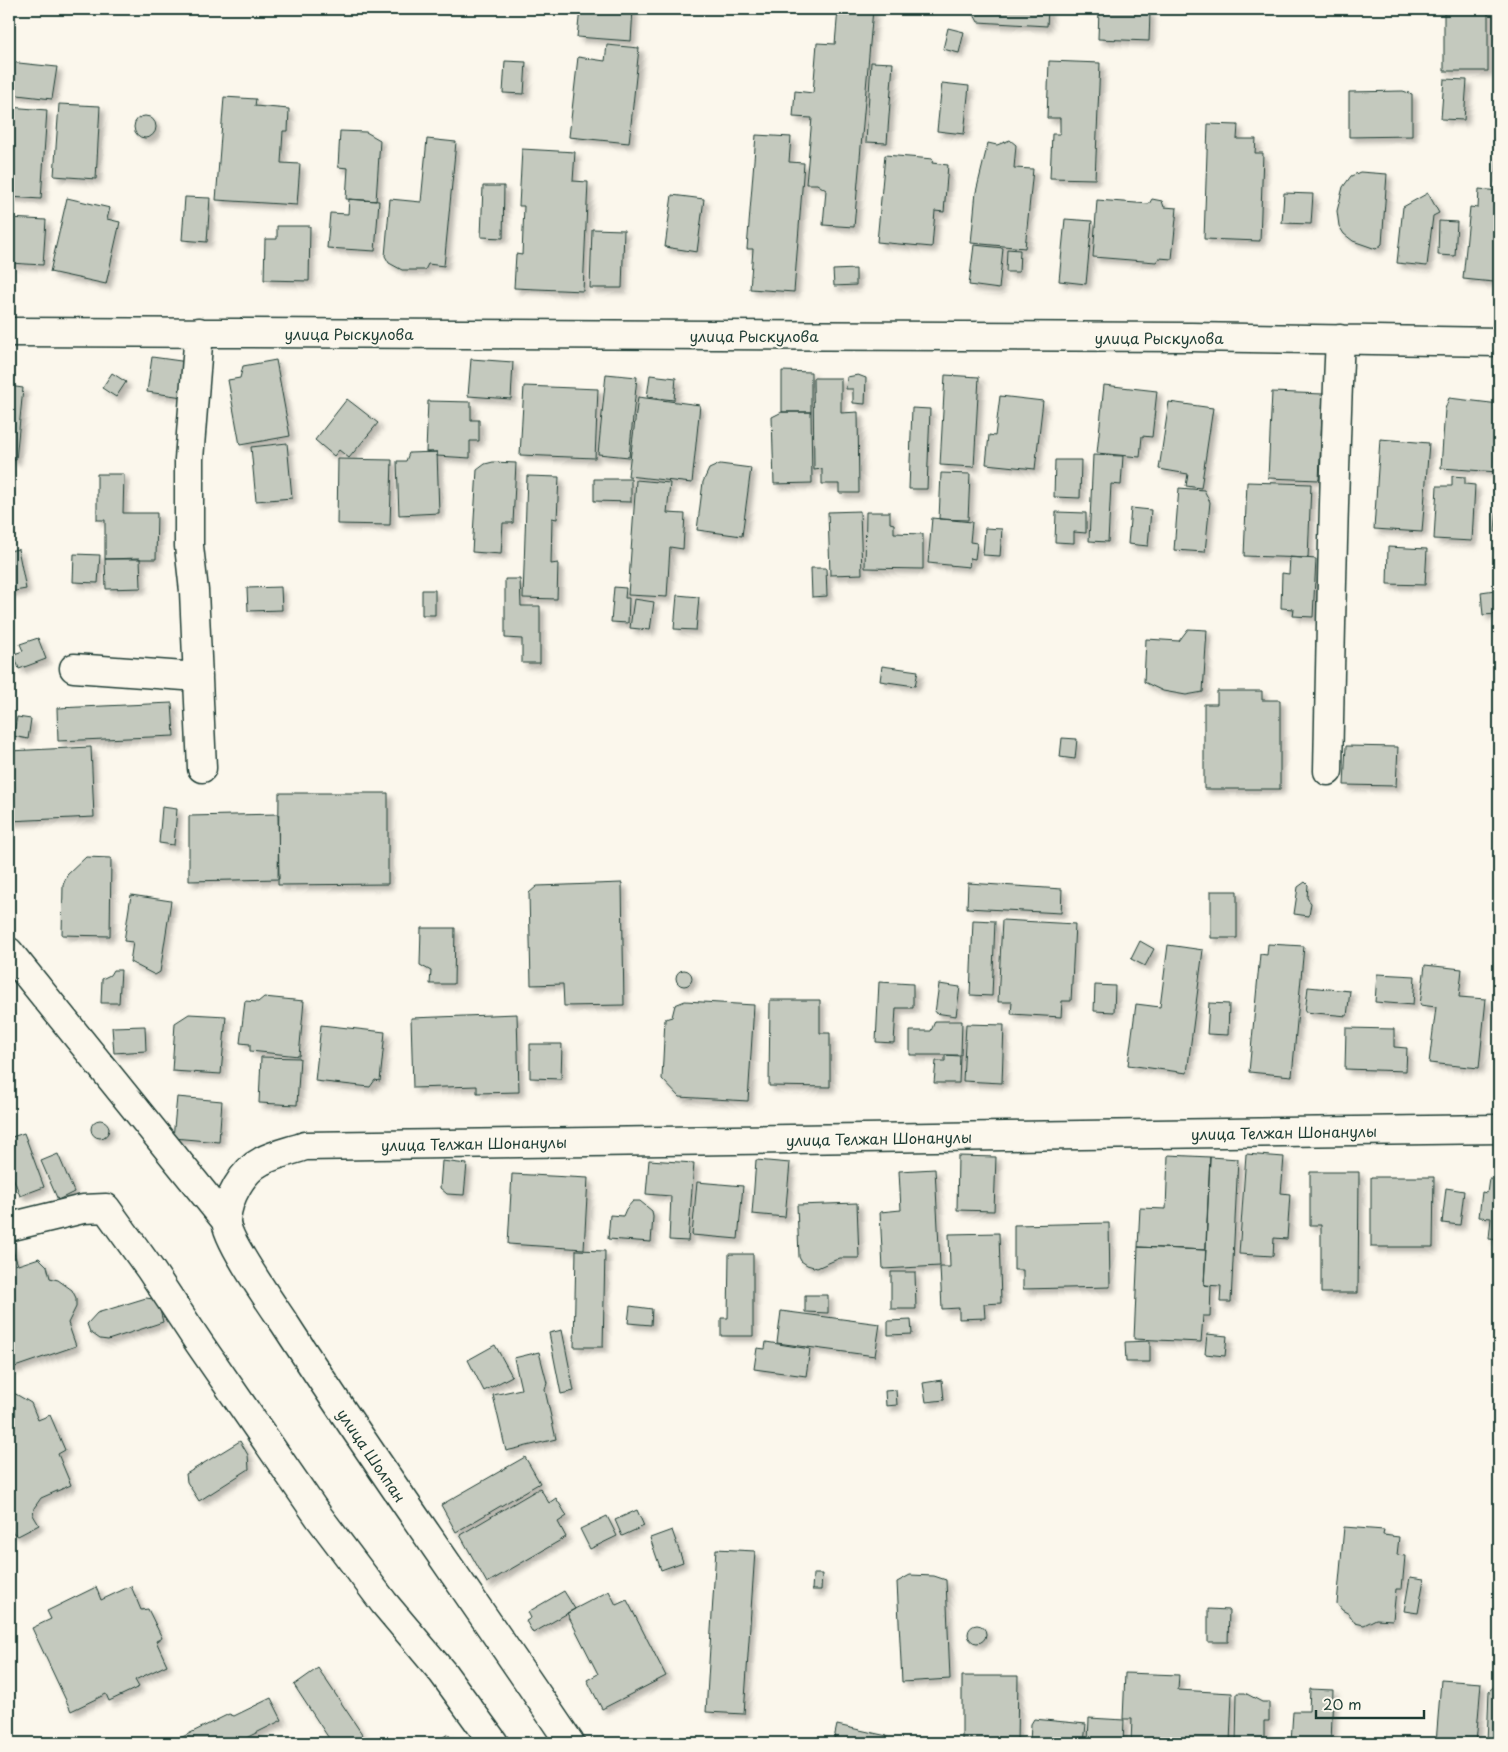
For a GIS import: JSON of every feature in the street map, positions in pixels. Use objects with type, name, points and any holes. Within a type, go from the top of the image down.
[{"type":"street","name":"улица Рыскулова","points":[[9,332],[1340,339],[1499,342]]},
{"type":"street","points":[[199,332],[189,459],[189,546],[194,591],[202,768]]},
{"type":"street","points":[[1328,771],[1332,534],[1340,339]]},
{"type":"street","points":[[74,668],[198,677]]},
{"type":"street","name":"улица Шолпан","points":[[9,952],[226,1222],[238,1252],[312,1366],[570,1743]]},
{"type":"street","name":"улица Телжан Шонанулы","points":[[226,1222],[233,1195],[246,1172],[262,1160],[305,1146],[1499,1129]]},
{"type":"street","points":[[9,1228],[83,1209],[106,1208],[150,1269],[319,1517],[384,1603],[443,1674],[494,1743]]},
{"type":"building","points":[[580,9],[633,9],[631,41],[577,37]]},
{"type":"building","points":[[838,9],[873,9],[854,227],[823,225],[826,190],[817,184],[806,184],[812,118],[793,117],[795,91],[813,93],[817,43],[835,44]]},
{"type":"building","points":[[971,9],[1048,9],[1047,26],[978,22]]},
{"type":"building","points":[[1099,9],[1126,9],[1126,11],[1150,12],[1149,41],[1098,39]]},
{"type":"building","points":[[1444,9],[1488,9],[1488,71],[1444,71]]},
{"type":"building","points":[[948,28],[964,32],[959,53],[943,49]]},
{"type":"building","points":[[607,45],[639,48],[629,143],[569,137],[578,57],[605,61]]},
{"type":"building","points":[[505,61],[526,62],[524,94],[503,93]]},
{"type":"building","points":[[1049,61],[1100,63],[1095,179],[1050,178],[1052,134],[1060,134],[1060,118],[1047,118]]},
{"type":"building","points":[[9,62],[57,67],[52,99],[9,94]]},
{"type":"building","points":[[871,62],[893,63],[887,143],[866,142]]},
{"type":"building","points":[[1444,79],[1467,80],[1464,120],[1441,119]]},
{"type":"building","points":[[942,83],[969,86],[964,134],[937,131]]},
{"type":"building","points":[[1403,91],[1412,94],[1412,136],[1349,137],[1349,92]]},
{"type":"building","points":[[224,97],[256,99],[255,106],[289,109],[288,131],[283,131],[281,163],[300,164],[297,205],[216,200]]},
{"type":"building","points":[[59,104],[100,106],[96,179],[54,176]]},
{"type":"building","points":[[9,107],[47,110],[41,199],[9,197]]},
{"type":"building","points":[[141,116],[149,116],[156,123],[156,131],[149,138],[141,138],[134,131],[134,123]]},
{"type":"building","points":[[1498,121],[1499,183],[1496,183]]},
{"type":"building","points":[[1208,124],[1238,125],[1237,139],[1256,139],[1255,153],[1263,153],[1260,241],[1204,239]]},
{"type":"building","points":[[340,131],[366,132],[380,140],[376,201],[346,199],[348,168],[338,167]]},
{"type":"building","points":[[756,135],[791,137],[789,162],[804,163],[794,292],[750,289],[753,249],[747,249]]},
{"type":"building","points":[[427,139],[456,142],[444,266],[428,264],[425,270],[402,270],[389,263],[385,256],[390,199],[421,202]]},
{"type":"building","points":[[1010,140],[1016,145],[1014,168],[1033,169],[1025,248],[971,243],[976,192],[988,143],[997,145]]},
{"type":"building","points":[[522,149],[575,152],[573,181],[588,182],[583,291],[514,288],[516,254],[522,255],[524,206],[519,206]]},
{"type":"building","points":[[885,155],[933,159],[932,163],[948,165],[944,212],[935,211],[932,247],[877,242]]},
{"type":"building","points":[[1360,172],[1387,174],[1382,244],[1376,249],[1353,241],[1344,234],[1339,226],[1337,211],[1343,187],[1351,176]]},
{"type":"building","points":[[483,186],[504,186],[503,238],[481,237]]},
{"type":"building","points":[[1479,189],[1499,191],[1499,231],[1494,282],[1463,279],[1470,207],[1478,208]]},
{"type":"building","points":[[1284,193],[1313,194],[1311,224],[1282,223]]},
{"type":"building","points":[[1428,193],[1439,213],[1433,216],[1427,266],[1397,263],[1403,207]]},
{"type":"building","points":[[672,195],[704,199],[697,252],[665,247]]},
{"type":"building","points":[[185,197],[210,198],[207,242],[182,240]]},
{"type":"building","points":[[67,198],[110,208],[107,219],[120,222],[106,284],[50,272]]},
{"type":"building","points":[[349,199],[379,201],[375,251],[327,248],[330,213],[348,214]]},
{"type":"building","points":[[1152,199],[1162,201],[1164,207],[1177,208],[1172,259],[1159,258],[1156,262],[1093,257],[1097,200],[1149,204]]},
{"type":"building","points":[[9,218],[46,220],[43,265],[9,263]]},
{"type":"building","points":[[1065,219],[1092,221],[1086,284],[1059,281]]},
{"type":"building","points":[[1439,221],[1457,222],[1455,256],[1438,255]]},
{"type":"building","points":[[277,226],[310,226],[309,281],[264,280],[265,239],[277,239]]},
{"type":"building","points":[[592,229],[624,230],[622,288],[590,288]]},
{"type":"building","points":[[974,245],[1003,248],[999,289],[969,285]]},
{"type":"building","points":[[1007,249],[1020,250],[1019,272],[1006,272]]},
{"type":"building","points":[[856,269],[856,285],[834,286],[833,270]]},
{"type":"building","points":[[152,357],[188,362],[183,397],[147,392]]},
{"type":"building","points":[[471,359],[513,362],[511,399],[468,396]]},
{"type":"building","points":[[276,360],[290,436],[240,445],[228,380],[240,378],[243,366]]},
{"type":"building","points":[[782,371],[811,372],[811,412],[782,412]]},
{"type":"building","points":[[112,373],[126,382],[116,397],[102,388]]},
{"type":"building","points":[[606,374],[637,377],[629,457],[598,454]]},
{"type":"building","points":[[650,375],[676,378],[674,400],[647,397]]},
{"type":"building","points":[[858,375],[866,378],[865,404],[853,403],[853,389],[846,389],[847,377]]},
{"type":"building","points":[[945,375],[979,377],[974,467],[940,465]]},
{"type":"building","points":[[813,378],[841,378],[841,413],[858,412],[859,493],[839,493],[839,484],[822,484],[822,469],[814,470]]},
{"type":"building","points":[[1104,385],[1157,391],[1152,437],[1142,436],[1140,457],[1097,453]]},
{"type":"building","points":[[9,386],[23,388],[16,460],[9,459]]},
{"type":"building","points":[[524,386],[598,389],[595,458],[520,455]]},
{"type":"building","points":[[1272,392],[1323,394],[1319,480],[1268,478]]},
{"type":"building","points":[[1000,396],[1043,401],[1035,469],[986,464],[989,435],[995,436]]},
{"type":"building","points":[[638,397],[700,405],[692,483],[628,476]]},
{"type":"building","points":[[1449,398],[1499,404],[1498,472],[1441,468],[1445,409]]},
{"type":"building","points":[[347,399],[378,423],[349,458],[339,450],[334,456],[315,440]]},
{"type":"building","points":[[428,401],[471,402],[471,420],[479,420],[479,441],[470,441],[470,458],[437,456],[437,452],[426,452]]},
{"type":"building","points":[[1169,402],[1213,408],[1201,488],[1186,486],[1188,474],[1159,469]]},
{"type":"building","points":[[912,408],[930,409],[927,489],[909,489]]},
{"type":"building","points":[[782,412],[811,412],[812,483],[774,484],[772,417]]},
{"type":"building","points":[[1380,439],[1429,443],[1422,532],[1374,529]]},
{"type":"building","points":[[287,443],[292,498],[256,501],[251,447]]},
{"type":"building","points":[[437,452],[439,513],[399,515],[397,461],[406,461],[409,453]]},
{"type":"building","points":[[1093,455],[1123,456],[1121,485],[1111,484],[1108,542],[1089,541]]},
{"type":"building","points":[[338,459],[392,460],[390,525],[337,524]]},
{"type":"building","points":[[1055,460],[1081,460],[1080,498],[1054,497]]},
{"type":"building","points":[[493,462],[516,463],[513,523],[503,523],[501,554],[472,552],[477,470],[485,464]]},
{"type":"building","points":[[720,464],[751,468],[742,536],[697,530],[703,482],[709,469]]},
{"type":"building","points":[[941,473],[970,474],[968,520],[939,519]]},
{"type":"building","points":[[97,474],[124,474],[123,513],[157,513],[156,559],[105,559],[105,520],[97,520]]},
{"type":"building","points":[[1499,475],[1499,532],[1495,532]]},
{"type":"building","points":[[527,476],[559,477],[557,519],[552,518],[551,564],[558,563],[557,599],[523,598]]},
{"type":"building","points":[[1452,476],[1465,477],[1465,484],[1475,485],[1472,541],[1434,539],[1437,486],[1452,486]]},
{"type":"building","points":[[594,479],[631,479],[631,502],[594,501]]},
{"type":"building","points":[[636,480],[670,483],[667,513],[685,514],[683,549],[670,547],[667,597],[628,595]]},
{"type":"building","points":[[1247,482],[1311,484],[1308,558],[1244,556]]},
{"type":"building","points":[[1179,488],[1204,490],[1210,502],[1205,552],[1174,550]]},
{"type":"building","points":[[1131,508],[1151,510],[1148,546],[1128,544]]},
{"type":"building","points":[[860,511],[862,574],[830,575],[828,512]]},
{"type":"building","points":[[866,512],[890,512],[890,523],[894,524],[894,533],[923,534],[923,569],[865,568]]},
{"type":"building","points":[[1056,512],[1086,513],[1086,533],[1074,532],[1074,543],[1055,542]]},
{"type":"building","points":[[932,518],[972,522],[970,542],[977,543],[975,559],[970,558],[969,567],[928,563]]},
{"type":"building","points":[[985,528],[1002,529],[1000,556],[983,555]]},
{"type":"building","points":[[1497,535],[1499,536],[1499,574],[1497,574]]},
{"type":"building","points":[[1388,547],[1427,549],[1425,585],[1387,584]]},
{"type":"building","points":[[18,549],[26,589],[9,592],[9,551]]},
{"type":"building","points":[[74,554],[100,555],[98,583],[73,582]]},
{"type":"building","points":[[1290,557],[1316,559],[1313,617],[1293,616],[1294,609],[1281,608],[1282,573],[1289,574]]},
{"type":"building","points":[[140,558],[141,588],[106,589],[105,559]]},
{"type":"building","points":[[811,568],[826,568],[827,596],[812,597]]},
{"type":"building","points":[[505,579],[520,579],[521,606],[540,606],[540,663],[522,663],[522,639],[505,638]]},
{"type":"building","points":[[281,587],[282,610],[248,611],[247,588]]},
{"type":"building","points":[[614,587],[626,588],[625,598],[629,598],[628,623],[611,622]]},
{"type":"building","points":[[422,590],[435,590],[435,615],[422,615]]},
{"type":"building","points":[[1495,590],[1497,614],[1483,615],[1481,592]]},
{"type":"building","points":[[677,595],[699,597],[696,630],[674,629]]},
{"type":"building","points":[[634,599],[654,602],[650,630],[630,628]]},
{"type":"building","points":[[1188,629],[1207,630],[1203,692],[1186,695],[1163,691],[1144,682],[1146,639],[1179,641]]},
{"type":"building","points":[[38,638],[46,659],[19,669],[14,654],[23,651],[20,644]]},
{"type":"building","points":[[882,666],[918,671],[915,686],[880,681]]},
{"type":"building","points":[[1217,691],[1262,691],[1262,700],[1280,700],[1280,789],[1204,789],[1204,704],[1217,704]]},
{"type":"building","points":[[172,703],[174,736],[58,741],[57,708]]},
{"type":"building","points":[[17,717],[31,719],[28,739],[13,736]]},
{"type":"building","points":[[1062,738],[1077,739],[1075,759],[1060,757]]},
{"type":"building","points":[[1346,746],[1398,747],[1396,786],[1344,785]]},
{"type":"building","points":[[91,747],[94,817],[9,821],[9,751]]},
{"type":"building","points":[[279,793],[388,793],[388,884],[278,885]]},
{"type":"building","points":[[162,807],[177,809],[174,845],[159,843]]},
{"type":"building","points":[[278,814],[279,879],[189,881],[189,816]]},
{"type":"building","points":[[86,857],[111,858],[110,936],[62,935],[63,885],[67,875]]},
{"type":"building","points":[[1305,882],[1308,885],[1307,898],[1311,903],[1309,916],[1294,914],[1298,887]]},
{"type":"building","points":[[622,883],[624,1005],[564,1006],[563,984],[531,985],[529,893],[537,886]]},
{"type":"building","points":[[968,883],[1062,889],[1061,913],[967,908]]},
{"type":"building","points":[[1211,891],[1237,891],[1237,938],[1211,938]]},
{"type":"building","points":[[131,895],[171,901],[160,972],[155,975],[130,962],[133,942],[124,941]]},
{"type":"building","points":[[973,920],[995,921],[992,996],[970,995]]},
{"type":"building","points":[[1002,920],[1075,924],[1071,1001],[1062,1001],[1061,1017],[1011,1014],[1012,1002],[998,1002]]},
{"type":"building","points":[[421,928],[455,928],[454,984],[430,984],[431,971],[420,965]]},
{"type":"building","points":[[1140,941],[1154,949],[1145,966],[1131,959]]},
{"type":"building","points":[[1268,944],[1304,946],[1292,1076],[1249,1072],[1260,954],[1267,955]]},
{"type":"building","points":[[1168,945],[1203,950],[1187,1073],[1128,1065],[1136,1004],[1160,1007]]},
{"type":"building","points":[[1425,965],[1462,969],[1459,997],[1486,999],[1479,1068],[1429,1063],[1436,1007],[1420,1005]]},
{"type":"building","points":[[113,970],[121,970],[119,1003],[101,1003],[102,979],[110,975]]},
{"type":"building","points":[[681,970],[687,970],[692,975],[690,984],[681,986],[676,981],[676,975]]},
{"type":"building","points":[[1377,974],[1415,976],[1413,1005],[1375,1002]]},
{"type":"building","points":[[879,982],[913,984],[913,1008],[896,1008],[894,1043],[876,1042]]},
{"type":"building","points":[[939,984],[960,987],[956,1016],[935,1013]]},
{"type":"building","points":[[1095,985],[1115,986],[1114,1012],[1094,1011]]},
{"type":"building","points":[[1308,987],[1350,991],[1347,1016],[1305,1012]]},
{"type":"building","points":[[264,997],[304,1001],[299,1056],[250,1051],[250,1044],[240,1043],[245,1001],[258,1002]]},
{"type":"building","points":[[770,1000],[820,1000],[820,1033],[830,1033],[830,1087],[769,1086]]},
{"type":"building","points":[[685,1001],[754,1005],[748,1101],[679,1097],[662,1079],[665,1019],[672,1017],[675,1005]]},
{"type":"building","points":[[1209,1003],[1229,1004],[1228,1035],[1207,1034]]},
{"type":"building","points":[[189,1014],[226,1016],[221,1074],[172,1071],[175,1023]]},
{"type":"building","points":[[517,1014],[519,1092],[477,1093],[477,1086],[413,1088],[411,1018]]},
{"type":"building","points":[[935,1021],[962,1021],[961,1055],[910,1055],[910,1031],[931,1031]]},
{"type":"building","points":[[966,1024],[1004,1025],[1002,1083],[963,1081]]},
{"type":"building","points":[[321,1025],[385,1032],[380,1081],[375,1080],[370,1087],[315,1081]]},
{"type":"building","points":[[145,1026],[146,1051],[114,1053],[112,1027]]},
{"type":"building","points":[[1346,1028],[1394,1029],[1394,1047],[1407,1048],[1406,1071],[1345,1069]]},
{"type":"building","points":[[530,1044],[562,1044],[561,1079],[530,1078]]},
{"type":"building","points":[[945,1055],[960,1056],[959,1083],[934,1083],[936,1061],[945,1061]]},
{"type":"building","points":[[261,1057],[300,1058],[297,1105],[259,1103]]},
{"type":"building","points":[[177,1097],[222,1101],[219,1142],[173,1138]]},
{"type":"building","points":[[100,1120],[106,1123],[109,1129],[106,1135],[100,1138],[94,1135],[91,1129],[94,1123]]},
{"type":"building","points":[[24,1133],[44,1187],[20,1196],[9,1166],[9,1138]]},
{"type":"building","points":[[58,1154],[74,1192],[58,1200],[41,1161]]},
{"type":"building","points":[[1246,1154],[1284,1157],[1281,1193],[1290,1194],[1287,1239],[1274,1238],[1273,1256],[1239,1254]]},
{"type":"building","points":[[1168,1155],[1210,1157],[1206,1250],[1138,1247],[1140,1208],[1166,1209]]},
{"type":"building","points":[[958,1156],[996,1157],[994,1211],[957,1210]]},
{"type":"building","points":[[1210,1157],[1238,1159],[1231,1302],[1220,1302],[1221,1286],[1204,1285]]},
{"type":"building","points":[[649,1160],[694,1163],[688,1241],[669,1240],[671,1196],[646,1194]]},
{"type":"building","points":[[756,1160],[790,1163],[785,1217],[752,1214]]},
{"type":"building","points":[[442,1161],[467,1164],[464,1195],[447,1194],[440,1188]]},
{"type":"building","points":[[935,1169],[940,1266],[883,1269],[880,1212],[901,1210],[899,1171]]},
{"type":"building","points":[[1310,1172],[1359,1172],[1358,1293],[1321,1293],[1321,1225],[1310,1225]]},
{"type":"building","points":[[512,1174],[588,1178],[584,1249],[508,1244]]},
{"type":"building","points":[[1371,1177],[1434,1177],[1433,1247],[1371,1247]]},
{"type":"building","points":[[1489,1179],[1499,1180],[1499,1240],[1489,1239],[1491,1218],[1479,1217],[1482,1192],[1487,1193]]},
{"type":"building","points":[[697,1182],[743,1186],[738,1239],[692,1235]]},
{"type":"building","points":[[1446,1188],[1464,1191],[1460,1225],[1442,1223]]},
{"type":"building","points":[[633,1201],[640,1201],[652,1211],[651,1242],[608,1239],[610,1215],[623,1216]]},
{"type":"building","points":[[857,1203],[859,1258],[840,1258],[817,1268],[801,1261],[799,1257],[797,1205]]},
{"type":"building","points":[[1109,1223],[1110,1287],[1023,1289],[1023,1270],[1014,1270],[1014,1225]]},
{"type":"building","points":[[999,1233],[1001,1303],[984,1304],[985,1318],[959,1319],[959,1308],[942,1309],[940,1267],[950,1267],[949,1234]]},
{"type":"building","points":[[9,1243],[18,1265],[39,1258],[47,1266],[50,1278],[58,1280],[72,1290],[76,1298],[76,1307],[68,1323],[76,1346],[9,1369]]},
{"type":"building","points":[[1138,1247],[1206,1250],[1204,1285],[1211,1286],[1210,1316],[1203,1316],[1201,1342],[1134,1339]]},
{"type":"building","points":[[576,1250],[605,1251],[603,1347],[574,1347]]},
{"type":"building","points":[[729,1254],[753,1254],[753,1336],[721,1336],[721,1318],[728,1318]]},
{"type":"building","points":[[891,1272],[915,1272],[916,1309],[891,1309]]},
{"type":"building","points":[[805,1295],[828,1295],[828,1313],[805,1312]]},
{"type":"building","points":[[146,1298],[153,1299],[160,1310],[163,1322],[108,1340],[100,1339],[90,1332],[87,1324],[97,1313]]},
{"type":"building","points":[[630,1306],[652,1309],[651,1325],[628,1323]]},
{"type":"building","points":[[781,1311],[880,1324],[875,1356],[777,1343]]},
{"type":"building","points":[[911,1320],[912,1334],[888,1335],[888,1321]]},
{"type":"building","points":[[562,1330],[574,1391],[561,1394],[549,1333]]},
{"type":"building","points":[[1207,1334],[1227,1336],[1225,1356],[1205,1354]]},
{"type":"building","points":[[1150,1341],[1150,1362],[1126,1362],[1125,1342]]},
{"type":"building","points":[[766,1342],[810,1349],[806,1376],[754,1369],[757,1348],[765,1349]]},
{"type":"building","points":[[495,1345],[512,1376],[484,1391],[468,1360]]},
{"type":"building","points":[[539,1352],[547,1383],[545,1390],[556,1439],[506,1451],[493,1395],[521,1389],[514,1358]]},
{"type":"building","points":[[942,1380],[944,1400],[926,1402],[923,1383]]},
{"type":"building","points":[[896,1390],[897,1405],[886,1406],[885,1391]]},
{"type":"building","points":[[14,1393],[31,1403],[38,1420],[50,1415],[65,1450],[58,1454],[71,1485],[41,1498],[34,1508],[33,1515],[39,1525],[18,1536],[9,1530],[9,1396]]},
{"type":"building","points":[[240,1441],[248,1455],[249,1469],[199,1501],[187,1482],[186,1474]]},
{"type":"building","points":[[525,1457],[540,1483],[456,1532],[441,1505]]},
{"type":"building","points":[[540,1488],[549,1503],[556,1498],[567,1516],[558,1522],[566,1537],[487,1583],[460,1535]]},
{"type":"building","points":[[637,1510],[644,1526],[622,1536],[615,1520]]},
{"type":"building","points":[[607,1516],[617,1536],[590,1549],[580,1529]]},
{"type":"building","points":[[1344,1527],[1384,1530],[1383,1535],[1399,1537],[1397,1555],[1405,1556],[1402,1589],[1396,1589],[1393,1620],[1376,1619],[1364,1625],[1355,1623],[1349,1614],[1337,1604]]},
{"type":"building","points":[[672,1530],[683,1562],[661,1570],[650,1538]]},
{"type":"building","points":[[716,1549],[755,1551],[744,1714],[706,1712]]},
{"type":"building","points":[[813,1574],[822,1574],[821,1590],[812,1590]]},
{"type":"building","points":[[910,1575],[934,1576],[946,1580],[950,1679],[902,1682],[897,1582]]},
{"type":"building","points":[[1410,1577],[1424,1579],[1418,1613],[1404,1611]]},
{"type":"building","points":[[131,1586],[141,1610],[148,1609],[162,1638],[156,1641],[167,1665],[135,1680],[139,1687],[109,1701],[106,1694],[71,1711],[32,1628],[51,1619],[47,1611],[96,1587],[101,1600]]},
{"type":"building","points":[[564,1591],[575,1609],[533,1633],[526,1621],[531,1618],[528,1612]]},
{"type":"building","points":[[609,1591],[616,1605],[627,1600],[666,1676],[602,1709],[587,1680],[598,1674],[567,1613]]},
{"type":"building","points":[[1208,1609],[1229,1610],[1228,1642],[1208,1642]]},
{"type":"building","points":[[977,1625],[983,1628],[986,1634],[983,1640],[977,1643],[971,1640],[968,1634],[971,1628]]},
{"type":"building","points":[[318,1668],[368,1743],[332,1743],[294,1685]]},
{"type":"building","points":[[1125,1673],[1179,1675],[1178,1690],[1232,1693],[1230,1743],[1131,1743],[1132,1719],[1123,1719]]},
{"type":"building","points":[[962,1676],[1018,1676],[1017,1743],[962,1743]]},
{"type":"building","points":[[1441,1680],[1481,1683],[1476,1743],[1436,1743]]},
{"type":"building","points":[[1499,1682],[1499,1743],[1487,1743],[1489,1691]]},
{"type":"building","points":[[1310,1689],[1333,1690],[1331,1743],[1291,1743],[1293,1711],[1309,1711]]},
{"type":"building","points":[[1237,1693],[1245,1693],[1262,1702],[1269,1702],[1269,1721],[1264,1721],[1264,1743],[1236,1743]]},
{"type":"building","points":[[271,1698],[282,1720],[240,1741],[241,1743],[170,1743],[229,1714],[234,1716]]},
{"type":"building","points":[[1089,1718],[1124,1720],[1123,1743],[1088,1743]]},
{"type":"building","points":[[1034,1719],[1086,1724],[1084,1743],[1030,1743],[1031,1724]]},
{"type":"building","points":[[837,1725],[887,1736],[885,1743],[833,1743]]},
{"type":"building","points":[[448,1734],[454,1743],[434,1743]]}]
